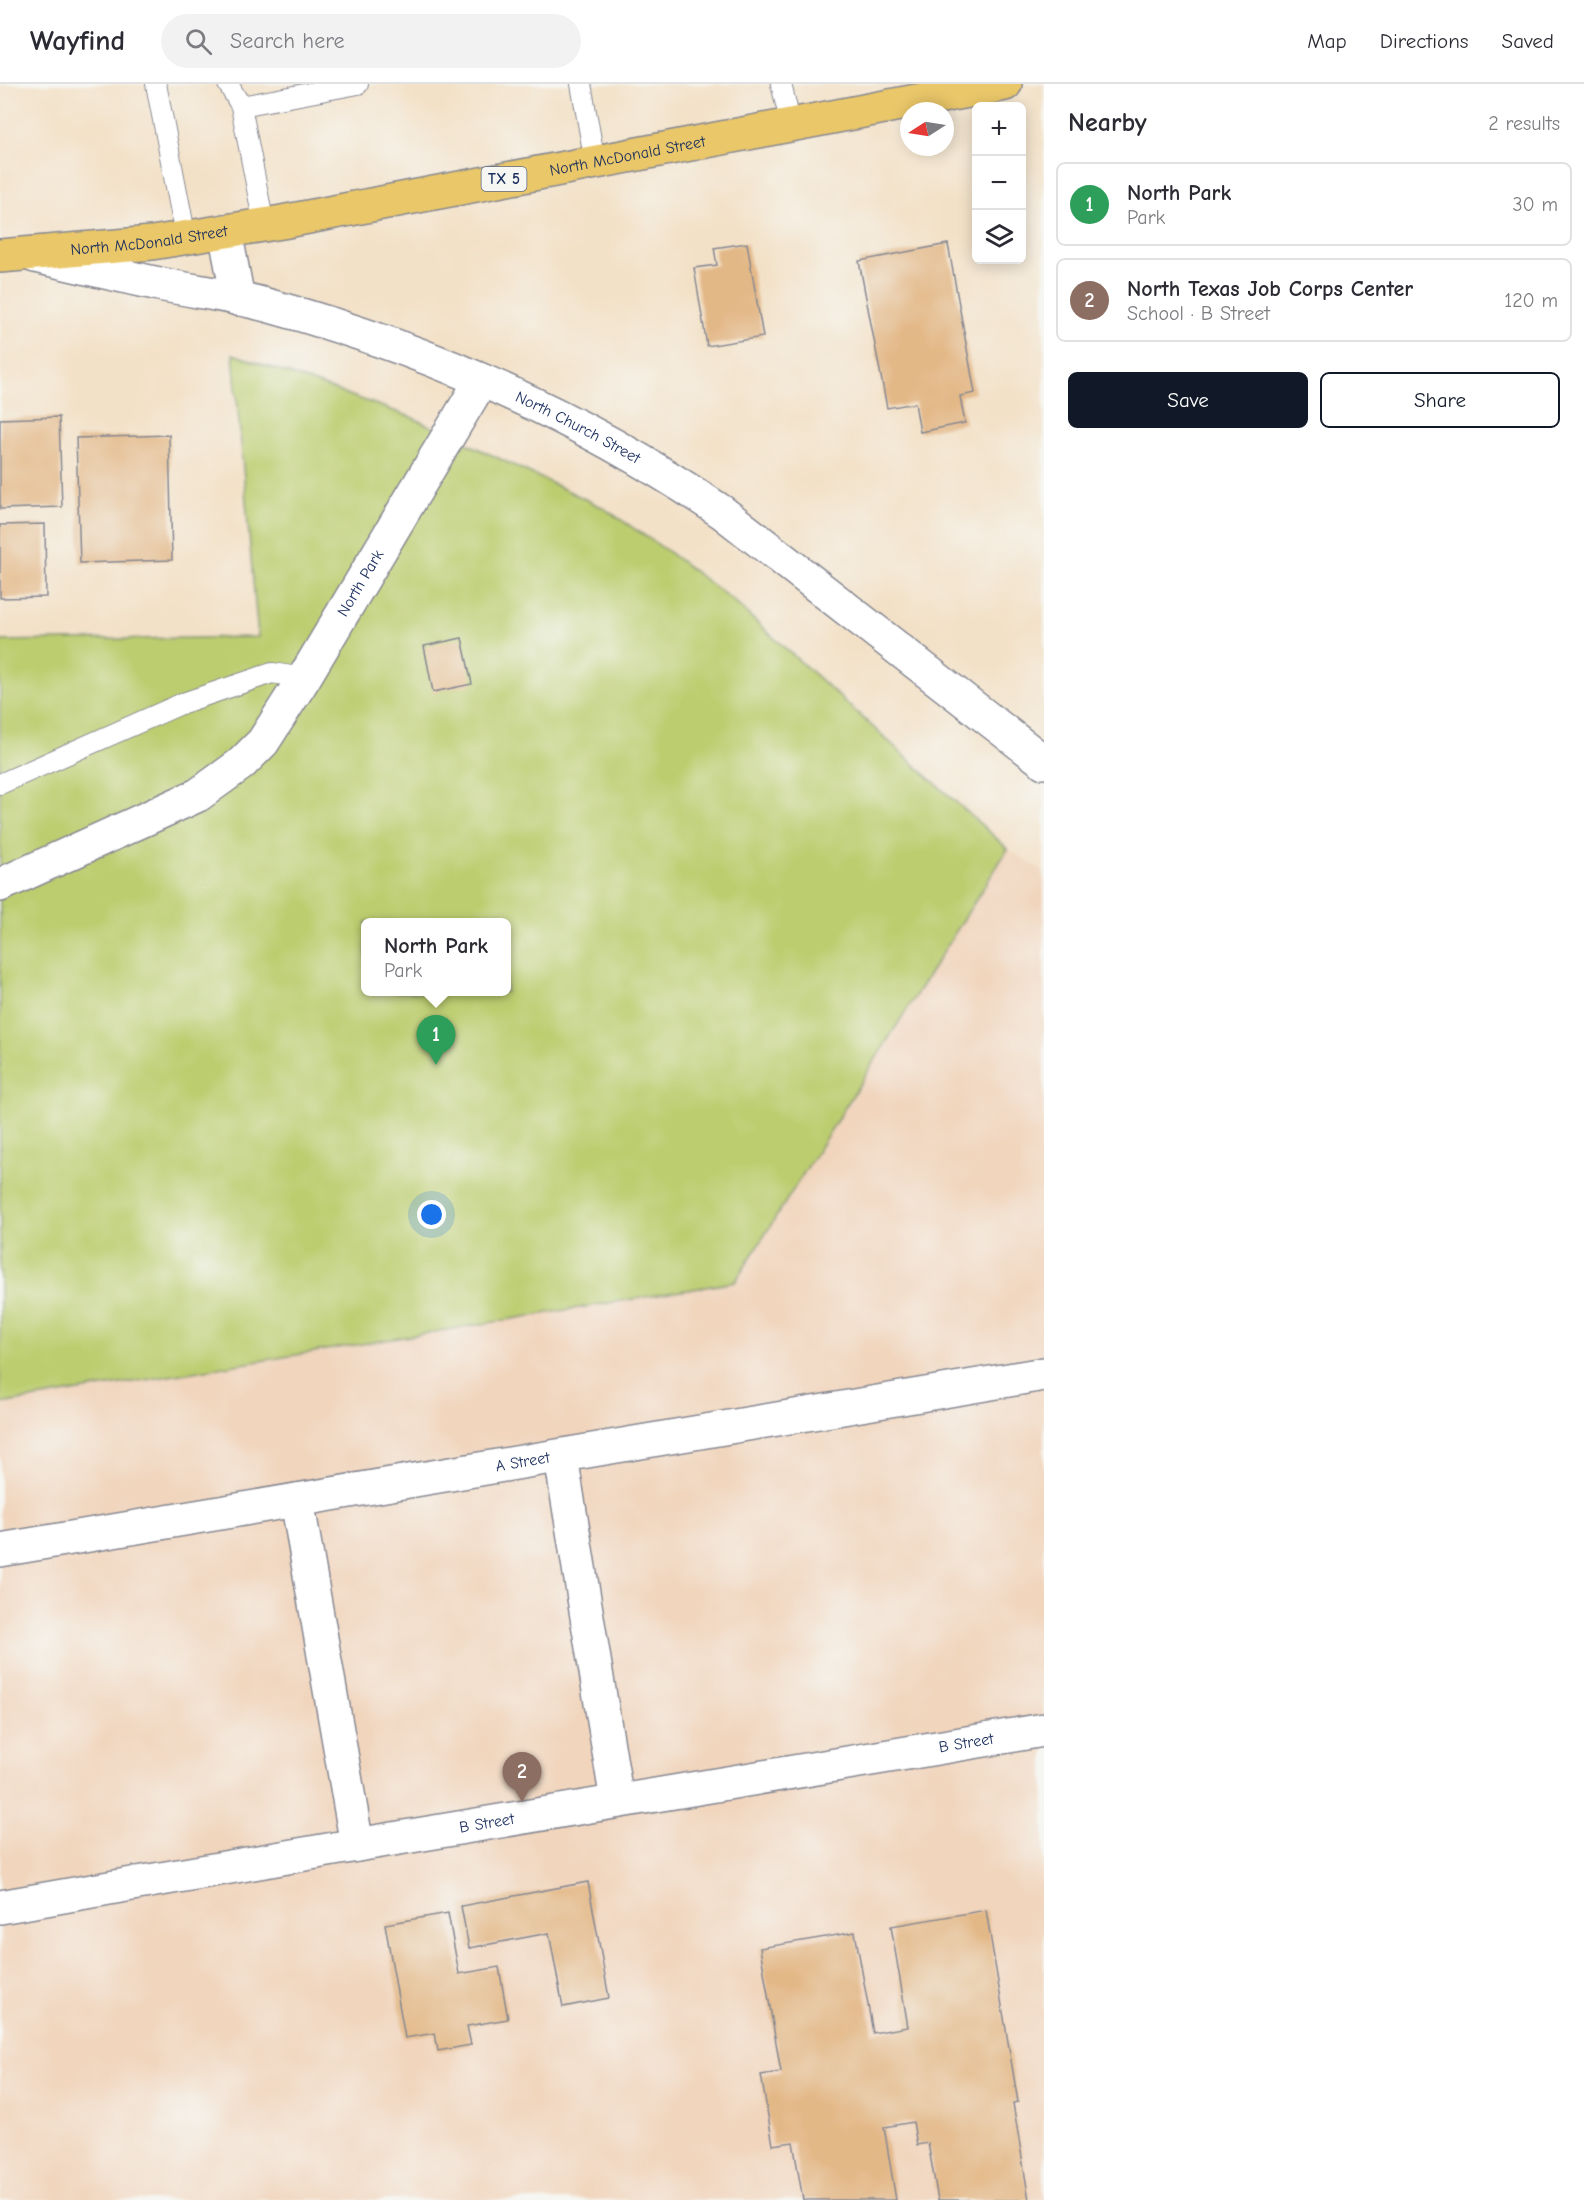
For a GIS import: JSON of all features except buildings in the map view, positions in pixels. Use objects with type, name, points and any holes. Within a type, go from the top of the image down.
[{"type":"main road","name":"North McDonald Street","points":[[15,256],[152,243],[264,225],[997,85]]},
{"type":"street","points":[[225,231],[238,299]]},
{"type":"street","name":"North Church Street","points":[[15,256],[268,305],[363,333],[482,381],[608,441],[699,497],[1044,762]]},
{"type":"street","name":"North Park","points":[[0,885],[198,795],[241,764],[263,742],[304,678],[482,381]]},
{"type":"street","name":"A Street","points":[[0,1550],[1044,1374]]},
{"type":"street","points":[[561,1457],[617,1801]]},
{"type":"street","points":[[297,1500],[357,1845]]},
{"type":"street","name":"B Street","points":[[0,1907],[1044,1730]]},
{"type":"lane","points":[[156,84],[186,238]]},
{"type":"lane","points":[[228,84],[241,106],[264,225]]},
{"type":"lane","points":[[241,106],[358,84]]},
{"type":"lane","points":[[581,84],[596,162]]},
{"type":"lane","points":[[781,84],[791,125]]},
{"type":"lane","points":[[0,784],[183,703],[272,673],[304,678]]},
{"type":"shaded area","points":[[1008,849],[1044,872],[1044,2200],[0,2200],[0,1404],[735,1282]]},
{"type":"green space","points":[[233,354],[411,417],[602,507],[666,550],[731,599],[1008,849],[735,1282],[0,1404],[0,641],[258,637]]},
{"type":"place","name":"North Park","points":[[436,1065]]},
{"type":"place","name":"North Texas Job Corps Center","points":[[522,1802]]}]
